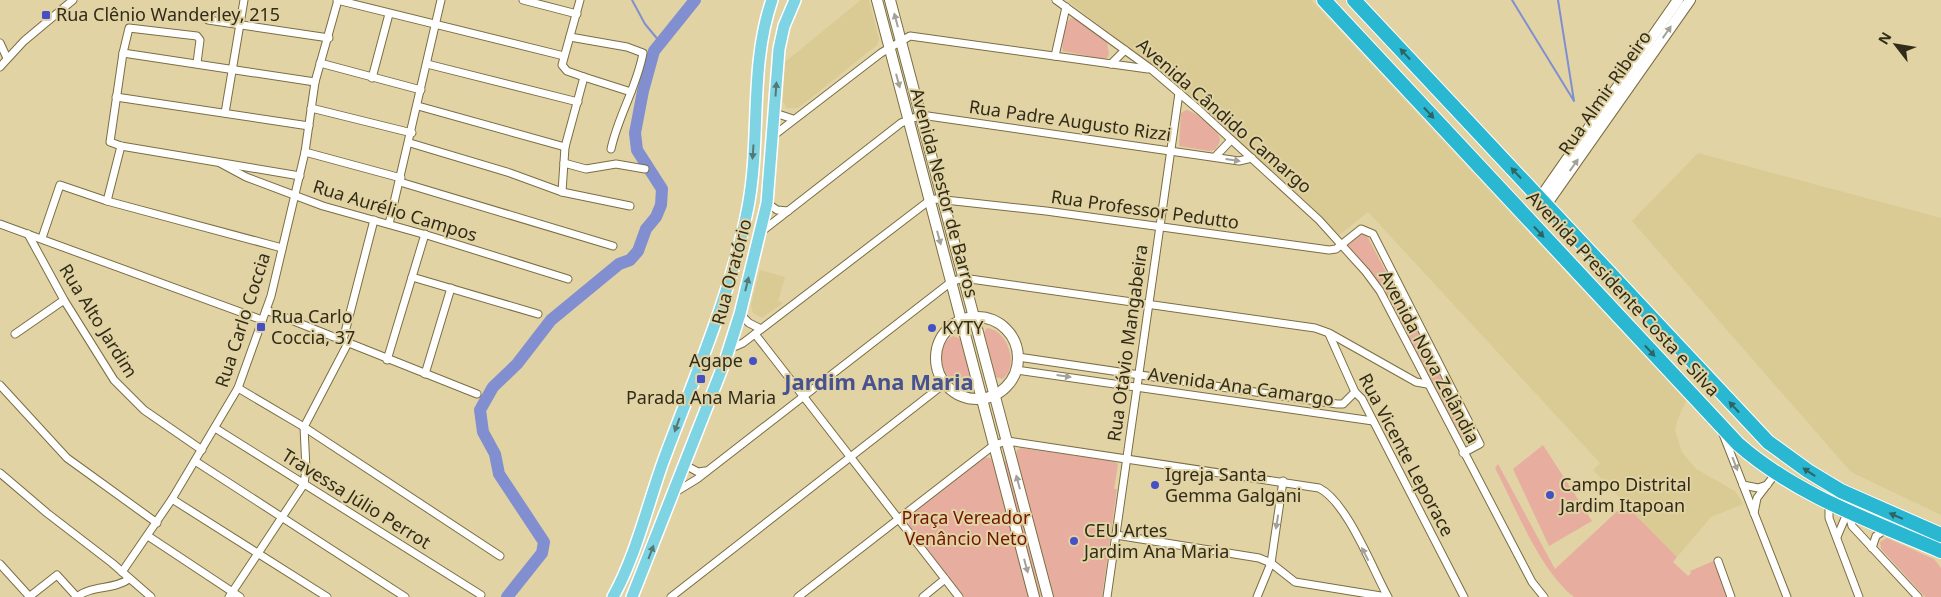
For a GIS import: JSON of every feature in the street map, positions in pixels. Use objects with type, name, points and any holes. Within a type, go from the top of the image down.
[{"type":"highway","name":"Avenida Presidente Costa e Silva","points":[[1324,0],[1720,427],[1772,479],[1941,551]]},
{"type":"highway","name":"Avenida Presidente Costa e Silva","points":[[1354,0],[1768,442],[1808,471],[1851,496],[1941,535]]},
{"type":"highway","points":[[1768,442],[1776,463],[1772,479]]},
{"type":"main road","name":"Rua Oratório","points":[[613,597],[645,519],[664,461],[716,323],[741,234],[751,183],[762,44],[772,0]]},
{"type":"main road","name":"Rua Oratório","points":[[632,597],[685,465],[729,349],[740,314],[767,203],[779,49],[786,20],[795,0]]},
{"type":"street","points":[[0,68],[7,58],[74,0]]},
{"type":"street","points":[[225,113],[244,0]]},
{"type":"street","points":[[337,0],[564,56]]},
{"type":"street","name":"Rua Carlo Coccia","points":[[122,572],[172,499],[238,388],[266,310],[282,248],[305,152],[315,82],[329,38],[337,0]]},
{"type":"street","points":[[389,224],[410,142],[440,0]]},
{"type":"street","points":[[523,0],[577,14]]},
{"type":"street","points":[[580,0],[564,56],[562,65],[564,69],[632,92]]},
{"type":"street","name":"Avenida Nestor de Barros","points":[[876,0],[1034,597]]},
{"type":"street","name":"Avenida Nestor de Barros","points":[[890,0],[1048,597]]},
{"type":"street","name":"Avenida Cândido Camargo","points":[[1056,0],[1151,69],[1313,214],[1342,245]]},
{"type":"street","name":"Rua Almir Ribeiro","points":[[1543,202],[1678,0]]},
{"type":"street","name":"Rua Almir Ribeiro","points":[[1543,202],[1690,0]]},
{"type":"street","points":[[1055,56],[1066,7]]},
{"type":"street","points":[[372,78],[389,14]]},
{"type":"street","points":[[208,20],[329,38]]},
{"type":"street","points":[[197,63],[200,44],[197,36],[129,28],[123,53],[110,142],[121,146],[300,176]]},
{"type":"street","points":[[773,136],[889,48],[914,36],[1151,69]]},
{"type":"street","points":[[570,37],[627,47],[642,53],[632,92],[617,125],[611,149]]},
{"type":"street","points":[[0,43],[7,58]]},
{"type":"street","points":[[1111,64],[1125,50]]},
{"type":"street","points":[[123,53],[315,82]]},
{"type":"street","points":[[320,63],[421,90]]},
{"type":"street","points":[[427,64],[578,102]]},
{"type":"street","points":[[562,192],[565,147],[586,78]]},
{"type":"street","name":"Rua Otávio Mangabeira","points":[[1107,597],[1179,93]]},
{"type":"street","points":[[116,98],[308,126]]},
{"type":"street","points":[[418,106],[565,147]]},
{"type":"street","points":[[311,108],[412,133]]},
{"type":"street","points":[[775,113],[784,118],[793,119]]},
{"type":"street","points":[[761,232],[908,119],[920,115]]},
{"type":"street","name":"Rua Padre Augusto Rizzi","points":[[920,115],[1239,161],[1252,158]]},
{"type":"street","points":[[1215,157],[1232,140]]},
{"type":"street","points":[[410,142],[510,173],[562,192],[630,206]]},
{"type":"street","points":[[107,201],[121,146]]},
{"type":"street","name":"Rua Aurélio Campos","points":[[305,152],[613,246]]},
{"type":"street","name":"Rua Aurélio Campos","points":[[219,162],[236,173],[295,196],[568,279]]},
{"type":"street","points":[[564,163],[586,169],[616,164],[645,169]]},
{"type":"street","points":[[42,238],[60,185],[107,201],[282,248]]},
{"type":"street","name":"Rua Professor Pedutto","points":[[930,200],[943,198],[1329,250],[1342,245]]},
{"type":"street","points":[[729,349],[738,346],[755,334],[930,200]]},
{"type":"street","points":[[767,203],[777,210],[788,211]]},
{"type":"street","points":[[230,595],[304,484],[306,470],[304,427],[345,342],[374,220]]},
{"type":"street","points":[[0,224],[262,320]]},
{"type":"street","name":"Avenida Nova Zelândia","points":[[1464,453],[1480,444],[1373,234],[1361,229],[1342,245],[1380,291],[1427,384],[1532,582],[1544,597]]},
{"type":"street","name":"Rua Alto Jardim","points":[[28,234],[64,300],[103,364],[124,392],[144,410],[202,450]]},
{"type":"street","points":[[387,360],[425,234]]},
{"type":"street","points":[[412,277],[538,314]]},
{"type":"street","points":[[674,493],[683,489],[802,395],[951,282],[963,278],[1311,328],[1329,333],[1416,382],[1427,384]]},
{"type":"street","points":[[424,374],[451,288]]},
{"type":"street","points":[[15,334],[64,300]]},
{"type":"street","points":[[266,310],[476,394]]},
{"type":"street","points":[[740,314],[748,322],[761,329]]},
{"type":"street","points":[[974,316],[990,319],[1004,327],[1014,341],[1018,357],[1016,370],[1010,382],[995,396],[982,400],[961,397],[944,384],[938,372],[936,351],[945,332],[961,319],[974,316]]},
{"type":"street","name":"Rua Vicente Leporace","points":[[1329,333],[1355,392],[1362,399],[1461,595]]},
{"type":"street","points":[[755,334],[959,597]]},
{"type":"street","name":"Avenida Ana Camargo","points":[[1018,357],[1337,404],[1343,404],[1355,392]]},
{"type":"street","name":"Avenida Ana Camargo","points":[[1016,370],[1373,421]]},
{"type":"street","points":[[671,597],[944,384]]},
{"type":"street","points":[[0,385],[66,458],[156,523]]},
{"type":"street","name":"Travessa Júlio Perrot","points":[[238,388],[304,427],[500,556]]},
{"type":"street","points":[[1720,427],[1787,597]]},
{"type":"street","name":"Travessa Júlio Perrot","points":[[215,428],[481,595]]},
{"type":"street","points":[[798,597],[994,445],[1007,441],[1283,481],[1319,488],[1334,498],[1387,597]]},
{"type":"street","points":[[195,461],[405,597]]},
{"type":"street","points":[[685,465],[698,472],[706,470]]},
{"type":"street","points":[[0,473],[151,597]]},
{"type":"street","points":[[1743,485],[1758,488],[1772,479]]},
{"type":"street","points":[[1754,514],[1758,498],[1772,479]]},
{"type":"street","points":[[1257,597],[1271,563],[1283,481]]},
{"type":"street","points":[[1836,538],[1848,511],[1851,496]]},
{"type":"street","points":[[172,499],[327,597]]},
{"type":"street","points":[[1828,502],[1829,518],[1859,597]]},
{"type":"street","points":[[1848,511],[1852,526],[1918,597]]},
{"type":"street","points":[[1872,548],[1879,533],[1888,528]]},
{"type":"street","points":[[1116,534],[1259,558],[1271,563],[1290,579],[1300,584],[1387,597]]},
{"type":"street","points":[[148,536],[230,595],[240,597]]},
{"type":"street","points":[[1718,561],[1731,597]]},
{"type":"street","points":[[0,564],[29,597],[57,576],[77,597],[86,592],[123,583],[129,578]]},
{"type":"street","points":[[923,597],[945,579]]},
{"type":"shaded area","points":[[861,0],[869,0],[879,39],[877,45],[798,108],[787,108],[783,102],[785,62]]},
{"type":"shaded area","points":[[1070,0],[1311,0],[1686,401],[1677,421],[1675,431],[1682,452],[1696,469],[1735,491],[1743,504],[1711,517],[1677,557],[1593,470],[1600,463],[1368,212],[1339,235],[1317,212],[1183,90],[1185,87],[1179,80],[1174,82],[1069,2]]},
{"type":"shaded area","points":[[1698,153],[1941,218],[1941,515],[1851,472],[1632,221]]},
{"type":"shaded area","points":[[760,270],[785,277],[778,301],[783,303],[762,318],[753,313],[751,305]]},
{"type":"green space","points":[[1071,18],[1076,19],[1107,42],[1109,54],[1107,58],[1102,59],[1063,51],[1064,33]]},
{"type":"green space","points":[[1186,110],[1200,117],[1219,135],[1219,143],[1215,150],[1209,151],[1179,146],[1181,113]]},
{"type":"green space","points":[[1362,234],[1367,236],[1471,433],[1462,438],[1387,295],[1373,274],[1347,244]]},
{"type":"green space","points":[[987,328],[1001,335],[1009,350],[1010,366],[1002,379],[993,376],[983,334]]},
{"type":"green space","points":[[953,336],[961,339],[973,384],[968,391],[953,383],[943,367],[942,350],[946,342]]},
{"type":"green space","name":"Campo Distrital Jardim Itapoan","points":[[1543,445],[1592,521],[1549,546],[1513,469]]},
{"type":"green space","name":"CEU Artes Jardim Ana Maria","points":[[1021,448],[1114,461],[1118,464],[1114,489],[1117,489],[1102,597],[1053,597],[1016,455],[1017,450]]},
{"type":"green space","name":"Praça Vereador Venâncio Neto","points":[[985,457],[993,459],[1031,597],[964,597],[909,526],[909,515]]},
{"type":"green space","points":[[1005,461],[1008,462],[1041,596],[1038,595]]},
{"type":"green space","points":[[1498,464],[1555,569],[1625,504],[1677,557],[1673,562],[1688,576],[1691,573],[1690,571],[1716,560],[1728,597],[1574,597],[1562,586],[1539,555],[1495,468]]},
{"type":"green space","points":[[1887,538],[1934,559],[1941,568],[1941,597],[1925,597],[1881,549],[1880,542]]},
{"type":"waterway","points":[[632,0],[645,24],[660,42]]},
{"type":"waterway","points":[[507,597],[542,553],[544,542],[499,474],[495,454],[483,432],[480,410],[493,387],[517,364],[551,320],[619,264],[630,260],[638,251],[646,229],[656,217],[661,205],[662,189],[637,150],[635,133],[643,91],[654,51],[695,0]]},
{"type":"waterway","points":[[1512,0],[1574,101],[1558,0]]},
{"type":"place","name":"Rua Clênio Wanderley, 215","points":[[46,15]]},
{"type":"place","name":"Rua Carlo Coccia, 37","points":[[261,327]]},
{"type":"place","name":"KYTY","points":[[932,328]]},
{"type":"place","name":"Agape","points":[[753,361]]},
{"type":"place","name":"Parada Ana Maria","points":[[701,379]]},
{"type":"place","name":"Igreja Santa Gemma Galgani","points":[[1155,485]]},
{"type":"place","name":"Campo Distrital Jardim Itapoan","points":[[1550,495]]},
{"type":"place","name":"CEU Artes Jardim Ana Maria","points":[[1074,541]]},
{"type":"district","name":"Jardim Ana Maria","points":[[879,382]]}]
